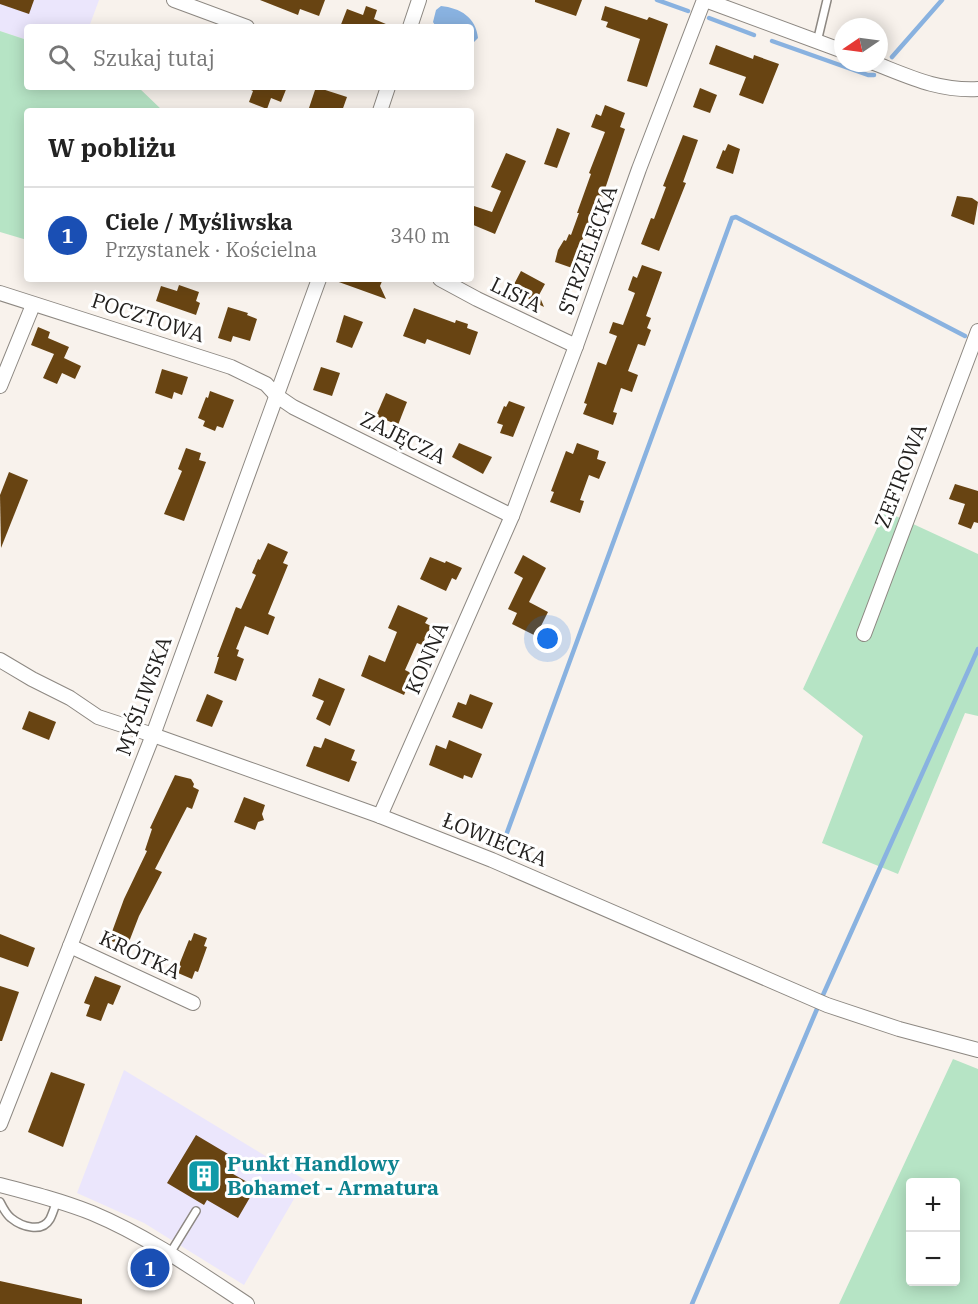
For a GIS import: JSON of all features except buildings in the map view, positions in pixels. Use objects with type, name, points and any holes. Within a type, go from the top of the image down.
[{"type":"street","points":[[174,0],[239,24]]},
{"type":"street","points":[[411,24],[419,0]]},
{"type":"street","points":[[705,0],[834,48]]},
{"type":"street","name":"STRZELECKA","points":[[513,516],[639,169],[705,0]]},
{"type":"street","points":[[888,68],[949,89],[978,89]]},
{"type":"street","points":[[381,108],[387,90]]},
{"type":"street","name":"MYŚLIWSKA","points":[[0,1124],[153,735],[318,282]]},
{"type":"street","name":"LISIA","points":[[446,282],[576,346]]},
{"type":"street","name":"POCZTOWA","points":[[0,293],[231,367],[266,384],[277,396]]},
{"type":"street","points":[[0,386],[33,305]]},
{"type":"street","name":"ZEFIROWA","points":[[864,634],[978,331]]},
{"type":"street","name":"ZAJĘCZA","points":[[277,396],[338,430],[513,516]]},
{"type":"street","name":"KONNA","points":[[380,816],[513,516]]},
{"type":"street","name":"ŁOWIECKA","points":[[0,660],[70,698],[98,717],[380,816],[492,860],[828,1005],[899,1029],[978,1050]]},
{"type":"street","name":"KRÓTKA","points":[[70,946],[193,1003]]},
{"type":"street","points":[[0,1185],[57,1200],[106,1220],[169,1254],[247,1304]]},
{"type":"lane","points":[[817,42],[827,0]]},
{"type":"lane","points":[[0,1202],[10,1218],[36,1228],[44,1225],[50,1219],[57,1200]]},
{"type":"lane","points":[[169,1254],[196,1211]]},
{"type":"shaded area","points":[[0,0],[99,0],[90,24],[24,24],[24,39],[0,31]]},
{"type":"shaded area","name":"Punkt Handlowy Bohamet - Armatura","points":[[124,1070],[305,1180],[244,1285],[144,1223],[77,1193]]},
{"type":"green space","points":[[0,31],[24,39],[24,90],[141,90],[160,108],[24,108],[24,239],[0,232]]},
{"type":"green space","points":[[885,511],[978,554],[978,716],[965,713],[898,874],[822,843],[863,736],[803,689]]},
{"type":"green space","points":[[953,1059],[978,1069],[978,1304],[839,1304]]},
{"type":"water","points":[[441,6],[461,11],[474,24],[434,24],[436,10]]},
{"type":"water","points":[[474,24],[477,31],[478,38],[474,42]]},
{"type":"waterway","points":[[657,0],[688,11]]},
{"type":"waterway","points":[[892,57],[942,0]]},
{"type":"waterway","points":[[709,18],[754,35]]},
{"type":"waterway","points":[[772,41],[868,75],[874,75]]},
{"type":"waterway","points":[[501,849],[732,218],[736,217],[965,336]]},
{"type":"waterway","points":[[823,995],[978,649]]},
{"type":"waterway","points":[[692,1304],[817,1009]]},
{"type":"place","name":"Punkt Handlowy Bohamet - Armatura","points":[[204,1176]]},
{"type":"place","name":"Ciele / Myśliwska","points":[[150,1268]]}]
